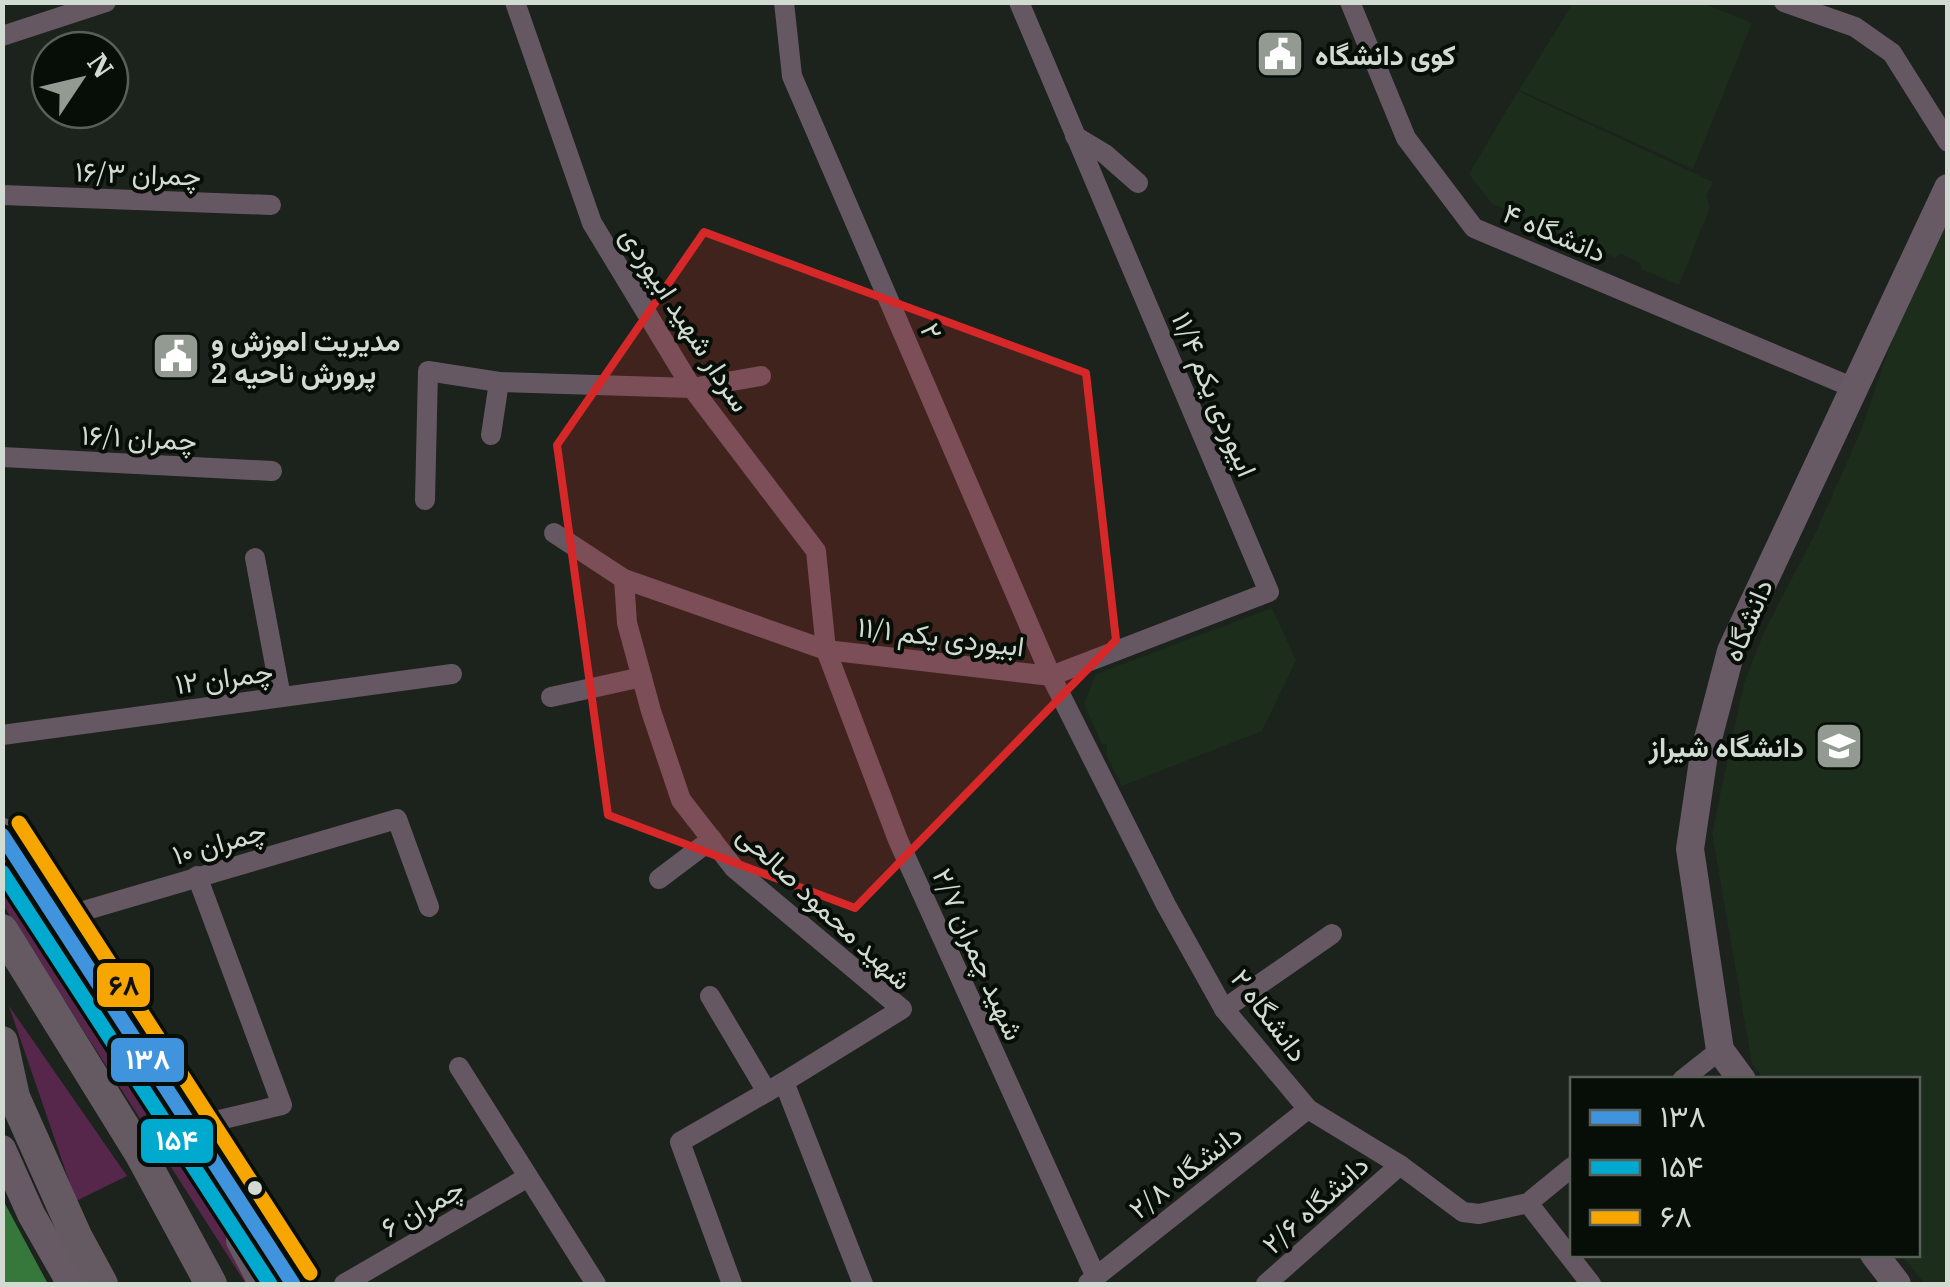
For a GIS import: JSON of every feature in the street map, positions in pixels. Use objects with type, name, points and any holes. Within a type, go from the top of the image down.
[{"type":"main road","points":[[2,834],[293,1284]]},
{"type":"main road","points":[[2,930],[140,1154],[211,1284]]},
{"type":"main road","points":[[2,1042],[14,1097],[76,1236],[102,1284]]},
{"type":"main road","points":[[190,1127],[265,1284]]},
{"type":"main road","points":[[140,1154],[236,1284]]},
{"type":"street","points":[[2,36],[106,2]]},
{"type":"street","name":"سردار شهید ابیوردی","points":[[515,2],[592,223],[692,388],[816,551],[826,650]]},
{"type":"street","name":"۲","points":[[784,2],[792,76],[1051,676]]},
{"type":"street","name":"۱۱/۴ ابیوردی یکم","points":[[1018,2],[1269,592],[1051,676]]},
{"type":"street","name":"۴ دانشگاه","points":[[1350,2],[1406,138],[1474,228],[1854,388]]},
{"type":"street","points":[[1784,2],[1856,27],[1892,54],[1948,142]]},
{"type":"street","points":[[1075,136],[1105,154],[1138,183]]},
{"type":"street","name":"دانشگاه","points":[[1740,1077],[1720,1050],[1690,849],[1704,754],[1731,651],[1948,188]]},
{"type":"street","name":"۱۶/۳ چمران","points":[[2,196],[271,205]]},
{"type":"street","points":[[426,500],[428,371],[499,382],[692,388],[760,376]]},
{"type":"street","points":[[491,435],[499,382]]},
{"type":"street","name":"۱۶/۱ چمران","points":[[2,457],[272,471]]},
{"type":"street","points":[[554,533],[624,578],[826,650]]},
{"type":"street","points":[[255,558],[281,697]]},
{"type":"street","name":"شهید محمود صالحی","points":[[624,578],[627,623],[682,800],[734,868],[902,1009],[680,1142],[732,1284]]},
{"type":"street","name":"۱۱/۱ ابیوردی یکم","points":[[826,650],[1051,676]]},
{"type":"street","name":"۲/۷ شهید چمران","points":[[826,650],[898,840],[1091,1280]]},
{"type":"street","name":"۱۲ چمران","points":[[2,734],[452,674]]},
{"type":"street","name":"۲ دانشگاه","points":[[1051,676],[1166,905],[1224,1008],[1308,1109],[1400,1165],[1463,1212],[1479,1214],[1528,1203],[1570,1169]]},
{"type":"street","points":[[551,697],[642,678]]},
{"type":"street","name":"۱۰ چمران","points":[[56,919],[397,819],[429,907]]},
{"type":"street","points":[[659,879],[712,839]]},
{"type":"street","points":[[190,1127],[282,1105],[197,876]]},
{"type":"street","points":[[1224,1008],[1332,934]]},
{"type":"street","points":[[710,996],[775,1087],[830,1202],[862,1284]]},
{"type":"street","points":[[1686,1077],[1720,1050]]},
{"type":"street","points":[[459,1066],[596,1284]]},
{"type":"street","name":"۲/۸ دانشگاه","points":[[1091,1280],[1308,1109]]},
{"type":"street","points":[[2,1149],[30,1214],[71,1284]]},
{"type":"street","name":"۲/۶ دانشگاه","points":[[1266,1284],[1400,1165]]},
{"type":"street","name":"۶ چمران","points":[[344,1284],[528,1177]]},
{"type":"street","points":[[1528,1203],[1591,1284]]},
{"type":"street","points":[[1876,1257],[1897,1284]]},
{"type":"street","points":[[1072,1284],[1091,1280]]},
{"type":"highlighted area","points":[[704,232],[1086,373],[1116,640],[855,908],[608,815],[557,445]]},
{"type":"shaded area","points":[[1573,3],[1703,3],[1752,23],[1693,169],[1519,90]]},
{"type":"shaded area","points":[[1518,91],[1713,182],[1706,196],[1710,207],[1679,285],[1641,269],[1640,263],[1620,253],[1616,258],[1492,204],[1469,174]]},
{"type":"shaded area","name":"دانشگاه شیراز","points":[[1947,196],[1947,1284],[1925,1284],[1903,1257],[1920,1257],[1920,1077],[1762,1077],[1752,1064],[1712,833],[1744,683],[1764,632],[1815,534],[1860,433],[1925,245]]},
{"type":"shaded area","points":[[1272,608],[1296,660],[1262,731],[1122,786],[1106,754],[1107,745],[1102,744],[1084,704],[1096,674]]},
{"type":"shaded area","points":[[2,873],[222,1212],[262,1284],[246,1284],[3,905]]},
{"type":"shaded area","points":[[9,1006],[127,1176],[76,1201]]},
{"type":"shaded area","points":[[3,1200],[48,1284],[3,1284]]},
{"type":"transit line","name":"۶۸","points":[[19,823],[310,1273]]},
{"type":"transit line","name":"۱۳۸","points":[[2,835],[293,1284]]},
{"type":"transit line","name":"۱۵۴","points":[[2,872],[270,1284]]},
{"type":"place","name":"کوی دانشگاه","points":[[1280,54]]},
{"type":"place","name":"مدیریت اموزش و پرورش ناحیه 2","points":[[176,356]]},
{"type":"place","name":"دانشگاه شیراز","points":[[1839,746]]}]
